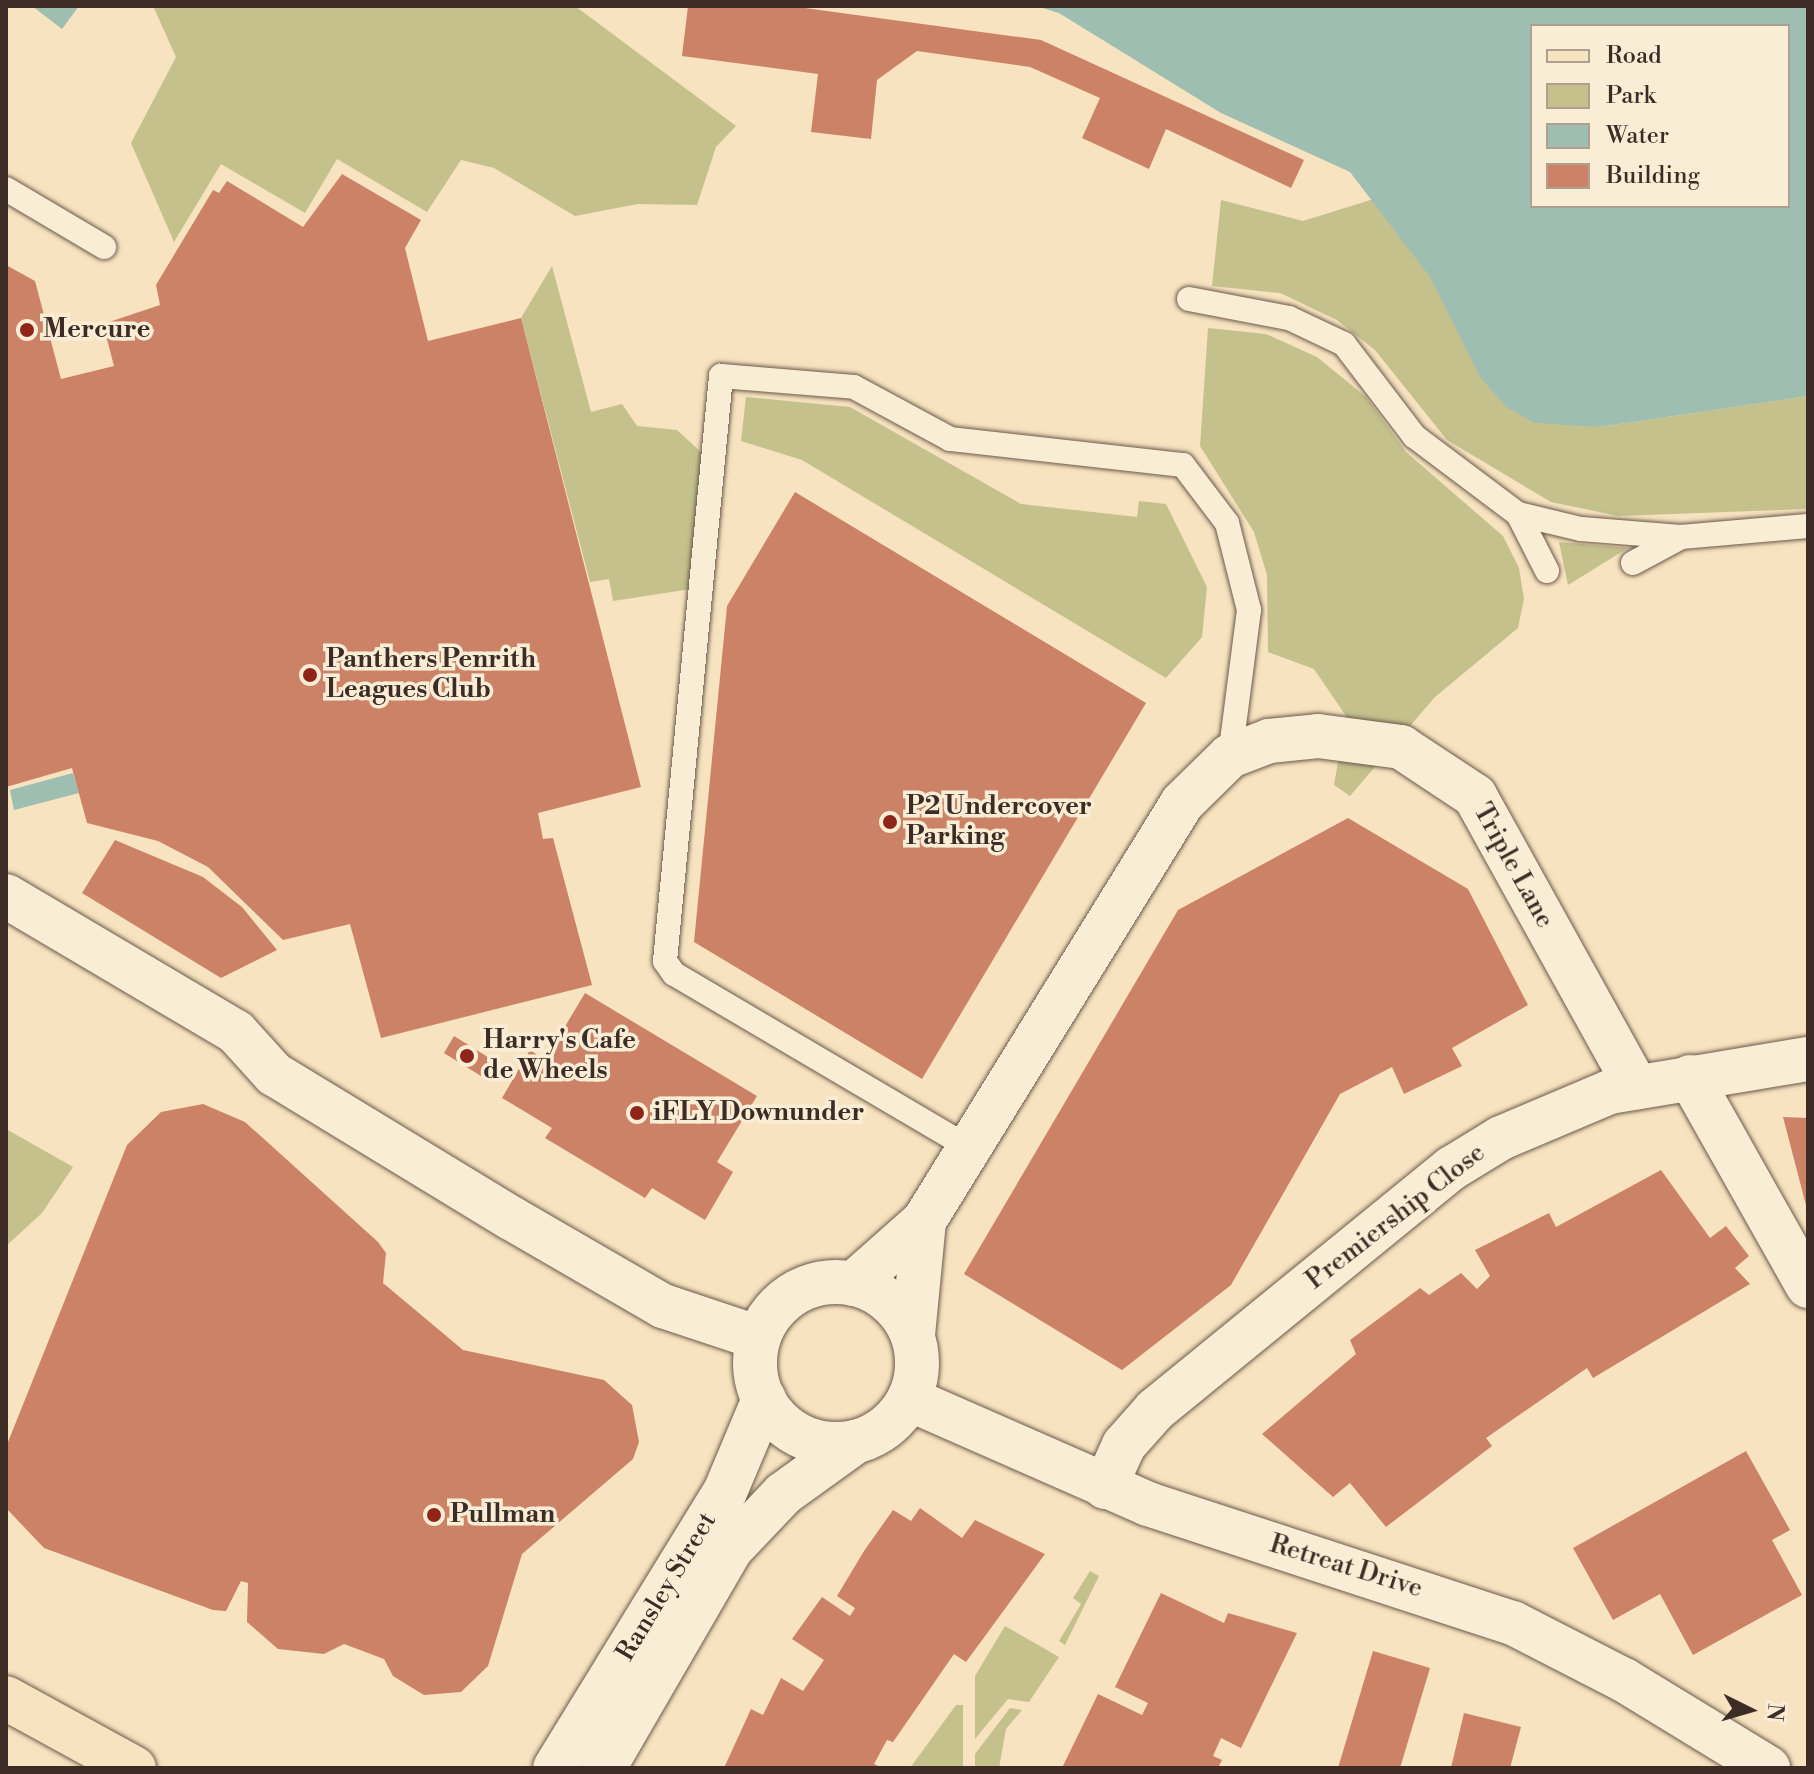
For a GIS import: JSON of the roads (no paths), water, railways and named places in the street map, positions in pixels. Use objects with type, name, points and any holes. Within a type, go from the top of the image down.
[{"type":"main road","points":[[6,1698],[134,1768]]},
{"type":"street","name":"Triple Lane","points":[[1250,749],[1318,736],[1401,747],[1475,796],[1636,1087]]},
{"type":"street","points":[[853,1284],[924,1221],[1154,843],[1182,803],[1250,749]]},
{"type":"street","points":[[6,896],[236,1032],[274,1074],[524,1225],[663,1306],[759,1338]]},
{"type":"street","name":"Premiership Close","points":[[1105,1487],[1124,1445],[1155,1410],[1452,1168],[1554,1111],[1636,1087],[1808,1059]]},
{"type":"street","points":[[1690,1077],[1808,1286]]},
{"type":"street","points":[[913,1335],[883,1296],[853,1284],[796,1293],[759,1338],[764,1399],[802,1437],[855,1442],[878,1433],[909,1399],[924,1221]]},
{"type":"street","name":"Ransley Street","points":[[555,1768],[725,1492],[764,1399]]},
{"type":"street","name":"Retreat Drive","points":[[909,1399],[1105,1487],[1513,1623],[1624,1680],[1768,1768]]},
{"type":"street","name":"Ransley Street","points":[[604,1768],[731,1549],[783,1494],[855,1442]]},
{"type":"lane","points":[[6,189],[104,247]]},
{"type":"lane","points":[[1189,299],[1289,318],[1344,344],[1414,436],[1518,514],[1581,529],[1681,537],[1808,526]]},
{"type":"lane","points":[[968,1147],[674,974],[665,961],[721,376],[854,387],[950,439],[1183,465],[1227,523],[1249,610],[1250,749]]},
{"type":"lane","points":[[1518,514],[1547,571]]},
{"type":"lane","points":[[1633,563],[1681,537]]},
{"type":"water","points":[[32,6],[79,6],[62,29]]},
{"type":"water","points":[[1036,6],[1808,6],[1808,396],[1599,427],[1535,423],[1506,407],[1480,377],[1430,277],[1350,172],[1221,113],[1059,13]]},
{"type":"water","points":[[73,773],[79,793],[14,810],[10,790]]},
{"type":"place","name":"Mercure","points":[[27,330]]},
{"type":"place","name":"Panthers Penrith Leagues Club","points":[[310,675]]},
{"type":"place","name":"P2 Undercover Parking","points":[[890,822]]},
{"type":"place","name":"Harry's Cafe de Wheels","points":[[467,1056]]},
{"type":"place","name":"iFLY Downunder","points":[[637,1113]]},
{"type":"place","name":"Pullman","points":[[434,1515]]}]
